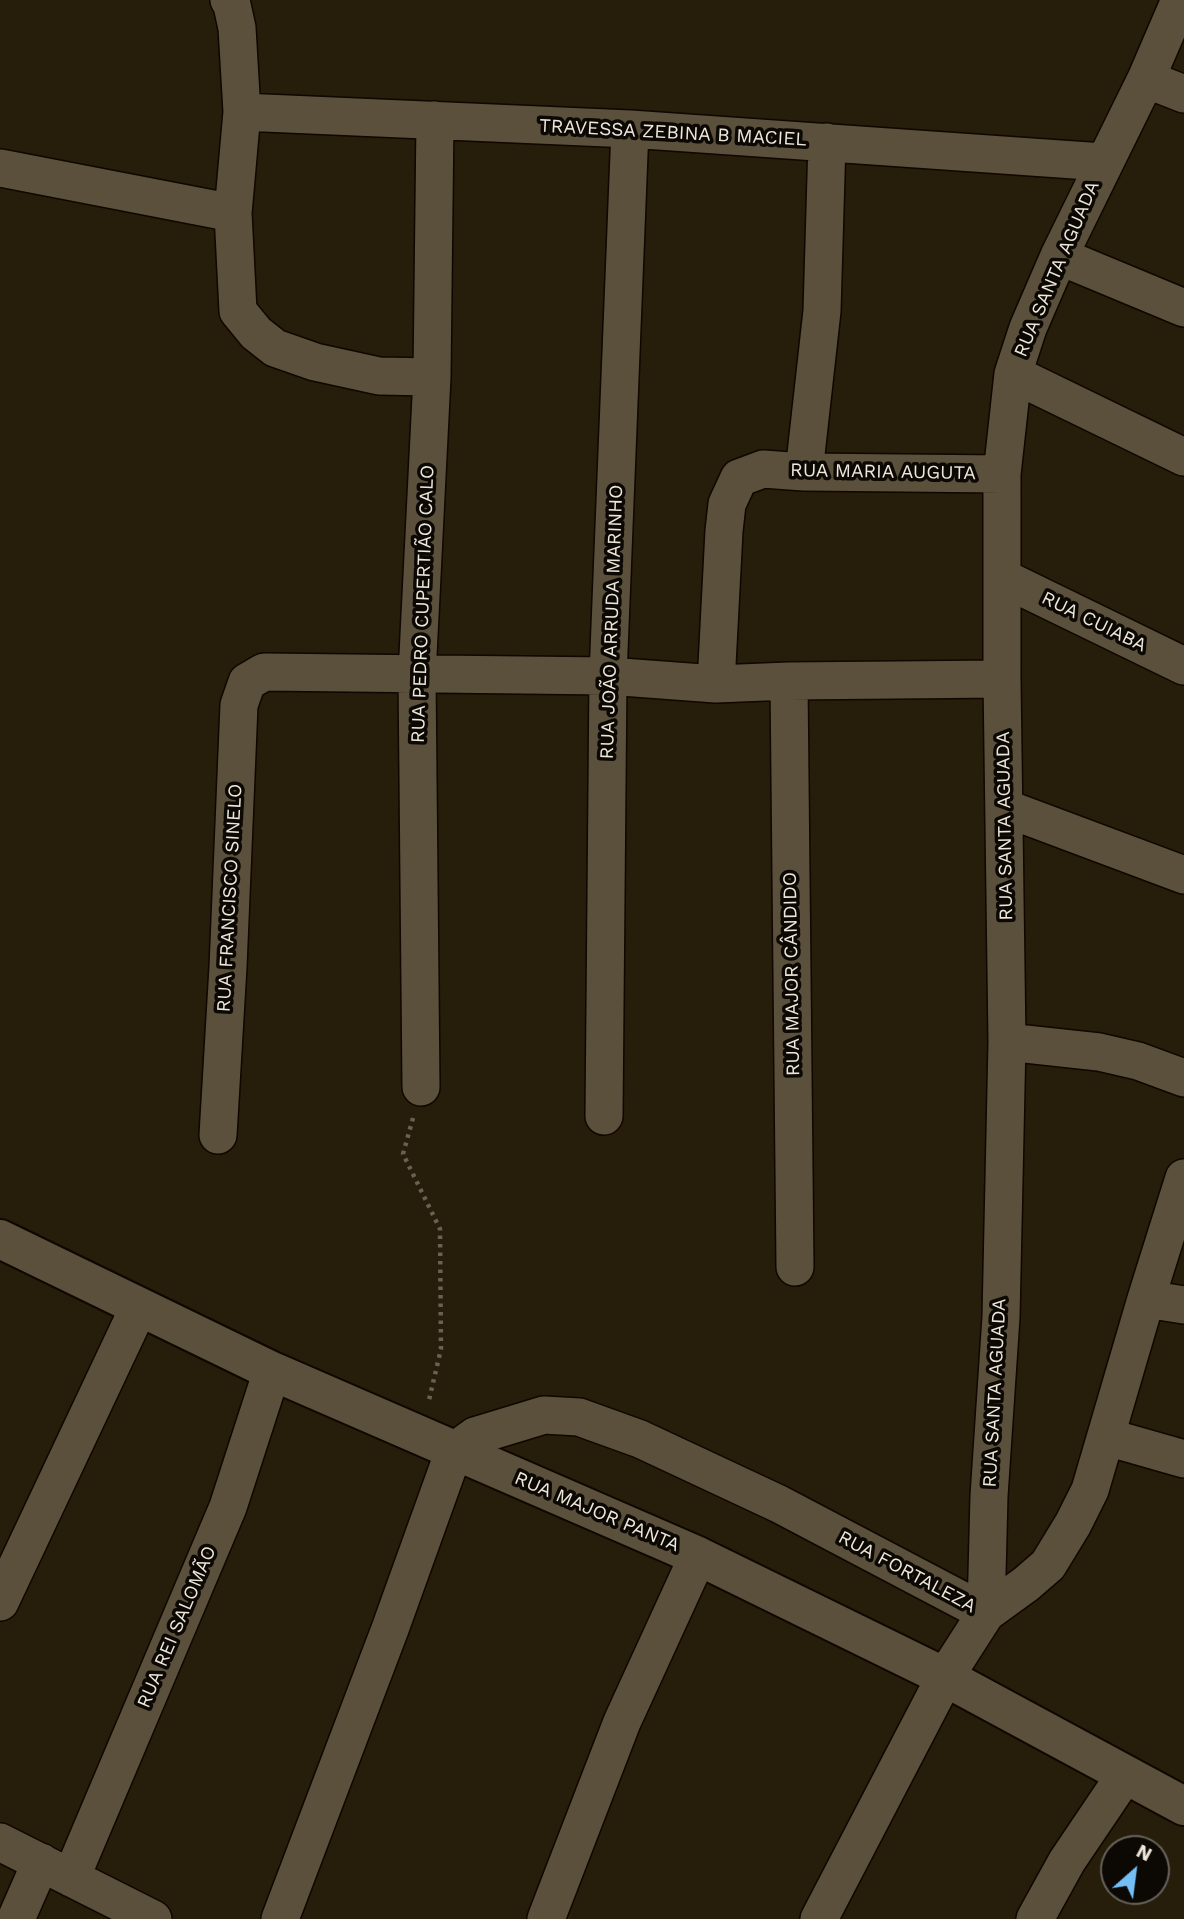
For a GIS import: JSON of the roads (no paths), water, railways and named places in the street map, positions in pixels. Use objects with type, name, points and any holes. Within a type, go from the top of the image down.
[{"type":"street","points":[[229,0],[237,28],[242,112],[233,213],[239,311],[256,332],[275,348],[315,362],[379,376],[432,377]]},
{"type":"street","name":"RUA SANTA AGUADA","points":[[985,1613],[989,1496],[1001,1317],[1007,1042],[1002,474],[1013,374],[1028,328],[1059,256],[1146,79],[1180,0]]},
{"type":"street","points":[[1146,79],[1184,94]]},
{"type":"street","name":"TRAVESSA ZEBINA B MACIEL","points":[[242,112],[630,129],[1103,162]]},
{"type":"street","name":"RUA PEDRO CUPERTIÃO CALO","points":[[421,1087],[417,676],[432,377],[435,120]]},
{"type":"street","name":"RUA JOÃO ARRUDA MARINHO","points":[[604,1116],[608,676],[630,129]]},
{"type":"street","points":[[804,472],[822,311],[827,142]]},
{"type":"street","points":[[0,168],[233,213]]},
{"type":"street","points":[[1059,256],[1184,307]]},
{"type":"street","points":[[1013,374],[1184,457]]},
{"type":"street","name":"RUA MARIA AUGUTA","points":[[716,684],[727,503],[739,478],[763,469],[804,472],[1002,474]]},
{"type":"street","name":"RUA CUIABA","points":[[1003,578],[1184,666]]},
{"type":"street","name":"RUA FRANCISCO SINELO","points":[[218,1135],[239,705],[247,682],[264,672],[417,676]]},
{"type":"street","points":[[417,676],[608,676],[716,684],[1002,679]]},
{"type":"street","name":"RUA MAJOR CÂNDIDO","points":[[789,681],[794,1267]]},
{"type":"street","points":[[1006,808],[1184,875]]},
{"type":"street","points":[[1007,1042],[1100,1052],[1138,1061],[1184,1077]]},
{"type":"street","name":"RUA FORTALEZA","points":[[438,1444],[544,1415],[579,1418],[640,1439],[779,1504],[985,1613],[1048,1565],[1090,1490],[1184,1178]]},
{"type":"street","name":"RUA MAJOR PANTA","points":[[0,1239],[272,1371],[698,1556],[945,1677],[1184,1806]]},
{"type":"street","points":[[1146,1299],[1184,1305]]},
{"type":"street","points":[[0,1602],[139,1307]]},
{"type":"street","name":"RUA REI SALOMÃO","points":[[16,1919],[56,1870],[228,1507],[272,1371]]},
{"type":"street","points":[[1107,1437],[1184,1459]]},
{"type":"street","points":[[280,1919],[390,1629],[438,1444]]},
{"type":"street","points":[[546,1919],[622,1722],[698,1556]]},
{"type":"street","points":[[819,1919],[945,1677],[985,1613]]},
{"type":"street","points":[[1035,1919],[1067,1861],[1125,1775]]},
{"type":"street","points":[[0,1842],[153,1919]]}]
